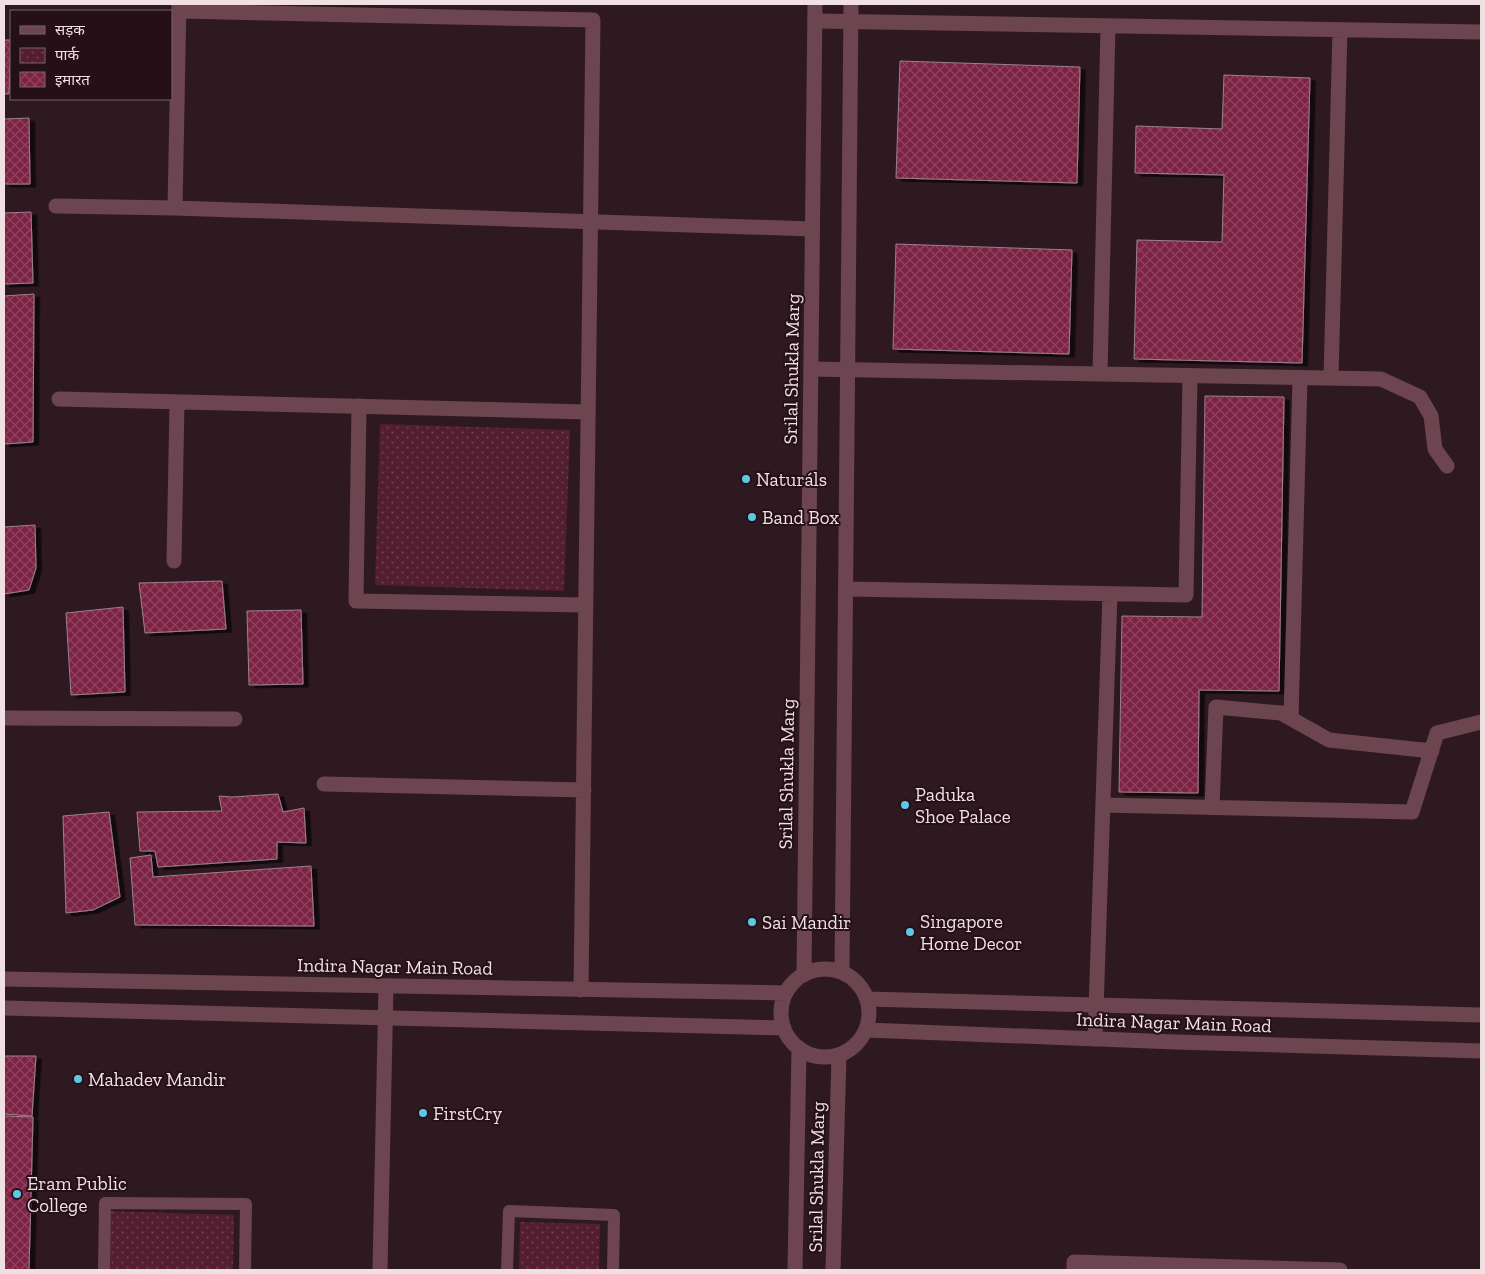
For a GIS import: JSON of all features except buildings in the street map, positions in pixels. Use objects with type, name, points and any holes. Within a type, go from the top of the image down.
[{"type":"street","name":"Srilal Shukla Marg","points":[[804,975],[815,4]]},
{"type":"street","points":[[842,972],[851,4]]},
{"type":"street","points":[[175,208],[179,7],[425,10],[593,20],[581,990]]},
{"type":"street","points":[[815,21],[1481,32]]},
{"type":"street","points":[[1100,374],[1108,26]]},
{"type":"street","points":[[1331,378],[1340,30]]},
{"type":"street","points":[[56,206],[175,208],[812,229]]},
{"type":"street","points":[[811,369],[1381,379],[1420,397],[1431,416],[1436,449],[1447,466]]},
{"type":"street","points":[[846,589],[1186,595],[1190,376]]},
{"type":"street","points":[[1291,718],[1300,378]]},
{"type":"street","points":[[59,399],[588,412]]},
{"type":"street","points":[[174,561],[177,402]]},
{"type":"street","points":[[360,406],[356,601],[586,605]]},
{"type":"street","points":[[1095,1039],[1110,594]]},
{"type":"street","points":[[1212,807],[1216,707],[1282,713],[1329,740],[1432,751]]},
{"type":"street","points":[[4,718],[235,719]]},
{"type":"street","points":[[1103,805],[1412,812],[1437,734],[1481,722]]},
{"type":"street","points":[[324,784],[584,790]]},
{"type":"street","points":[[822,969],[842,972],[858,984],[867,999],[869,1016],[866,1030],[855,1046],[839,1054],[824,1056],[799,1048],[788,1036],[781,1014],[786,993],[795,981],[804,975],[822,969]]},
{"type":"street","name":"Indira Nagar Main Road","points":[[4,978],[786,993]]},
{"type":"street","points":[[380,1270],[386,986]]},
{"type":"street","name":"Indira Nagar Main Road","points":[[867,999],[1481,1015]]},
{"type":"street","points":[[4,1008],[784,1028]]},
{"type":"street","name":"Indira Nagar Main Road","points":[[866,1030],[1481,1051]]},
{"type":"street","name":"Srilal Shukla Marg","points":[[795,1270],[799,1048]]},
{"type":"street","name":"Srilal Shukla Marg","points":[[834,1270],[839,1054]]},
{"type":"street","points":[[1074,1270],[1074,1262],[1340,1270]]},
{"type":"lane","points":[[104,1270],[105,1203],[246,1204],[245,1270]]},
{"type":"lane","points":[[507,1270],[509,1212],[614,1216],[613,1270]]},
{"type":"green space","points":[[380,424],[570,430],[564,591],[375,585]]},
{"type":"green space","points":[[108,1211],[234,1215],[233,1270],[106,1270]]},
{"type":"green space","points":[[520,1222],[600,1224],[599,1270],[519,1270]]},
{"type":"place","name":"Naturáls","points":[[746,479]]},
{"type":"place","name":"Band Box","points":[[752,517]]},
{"type":"place","name":"Paduka Shoe Palace","points":[[905,805]]},
{"type":"place","name":"Sai Mandir","points":[[752,922]]},
{"type":"place","name":"Singapore Home Decor","points":[[910,932]]},
{"type":"place","name":"Mahadev Mandir","points":[[78,1079]]},
{"type":"place","name":"FirstCry","points":[[423,1113]]},
{"type":"place","name":"Eram Public College","points":[[17,1194]]}]
